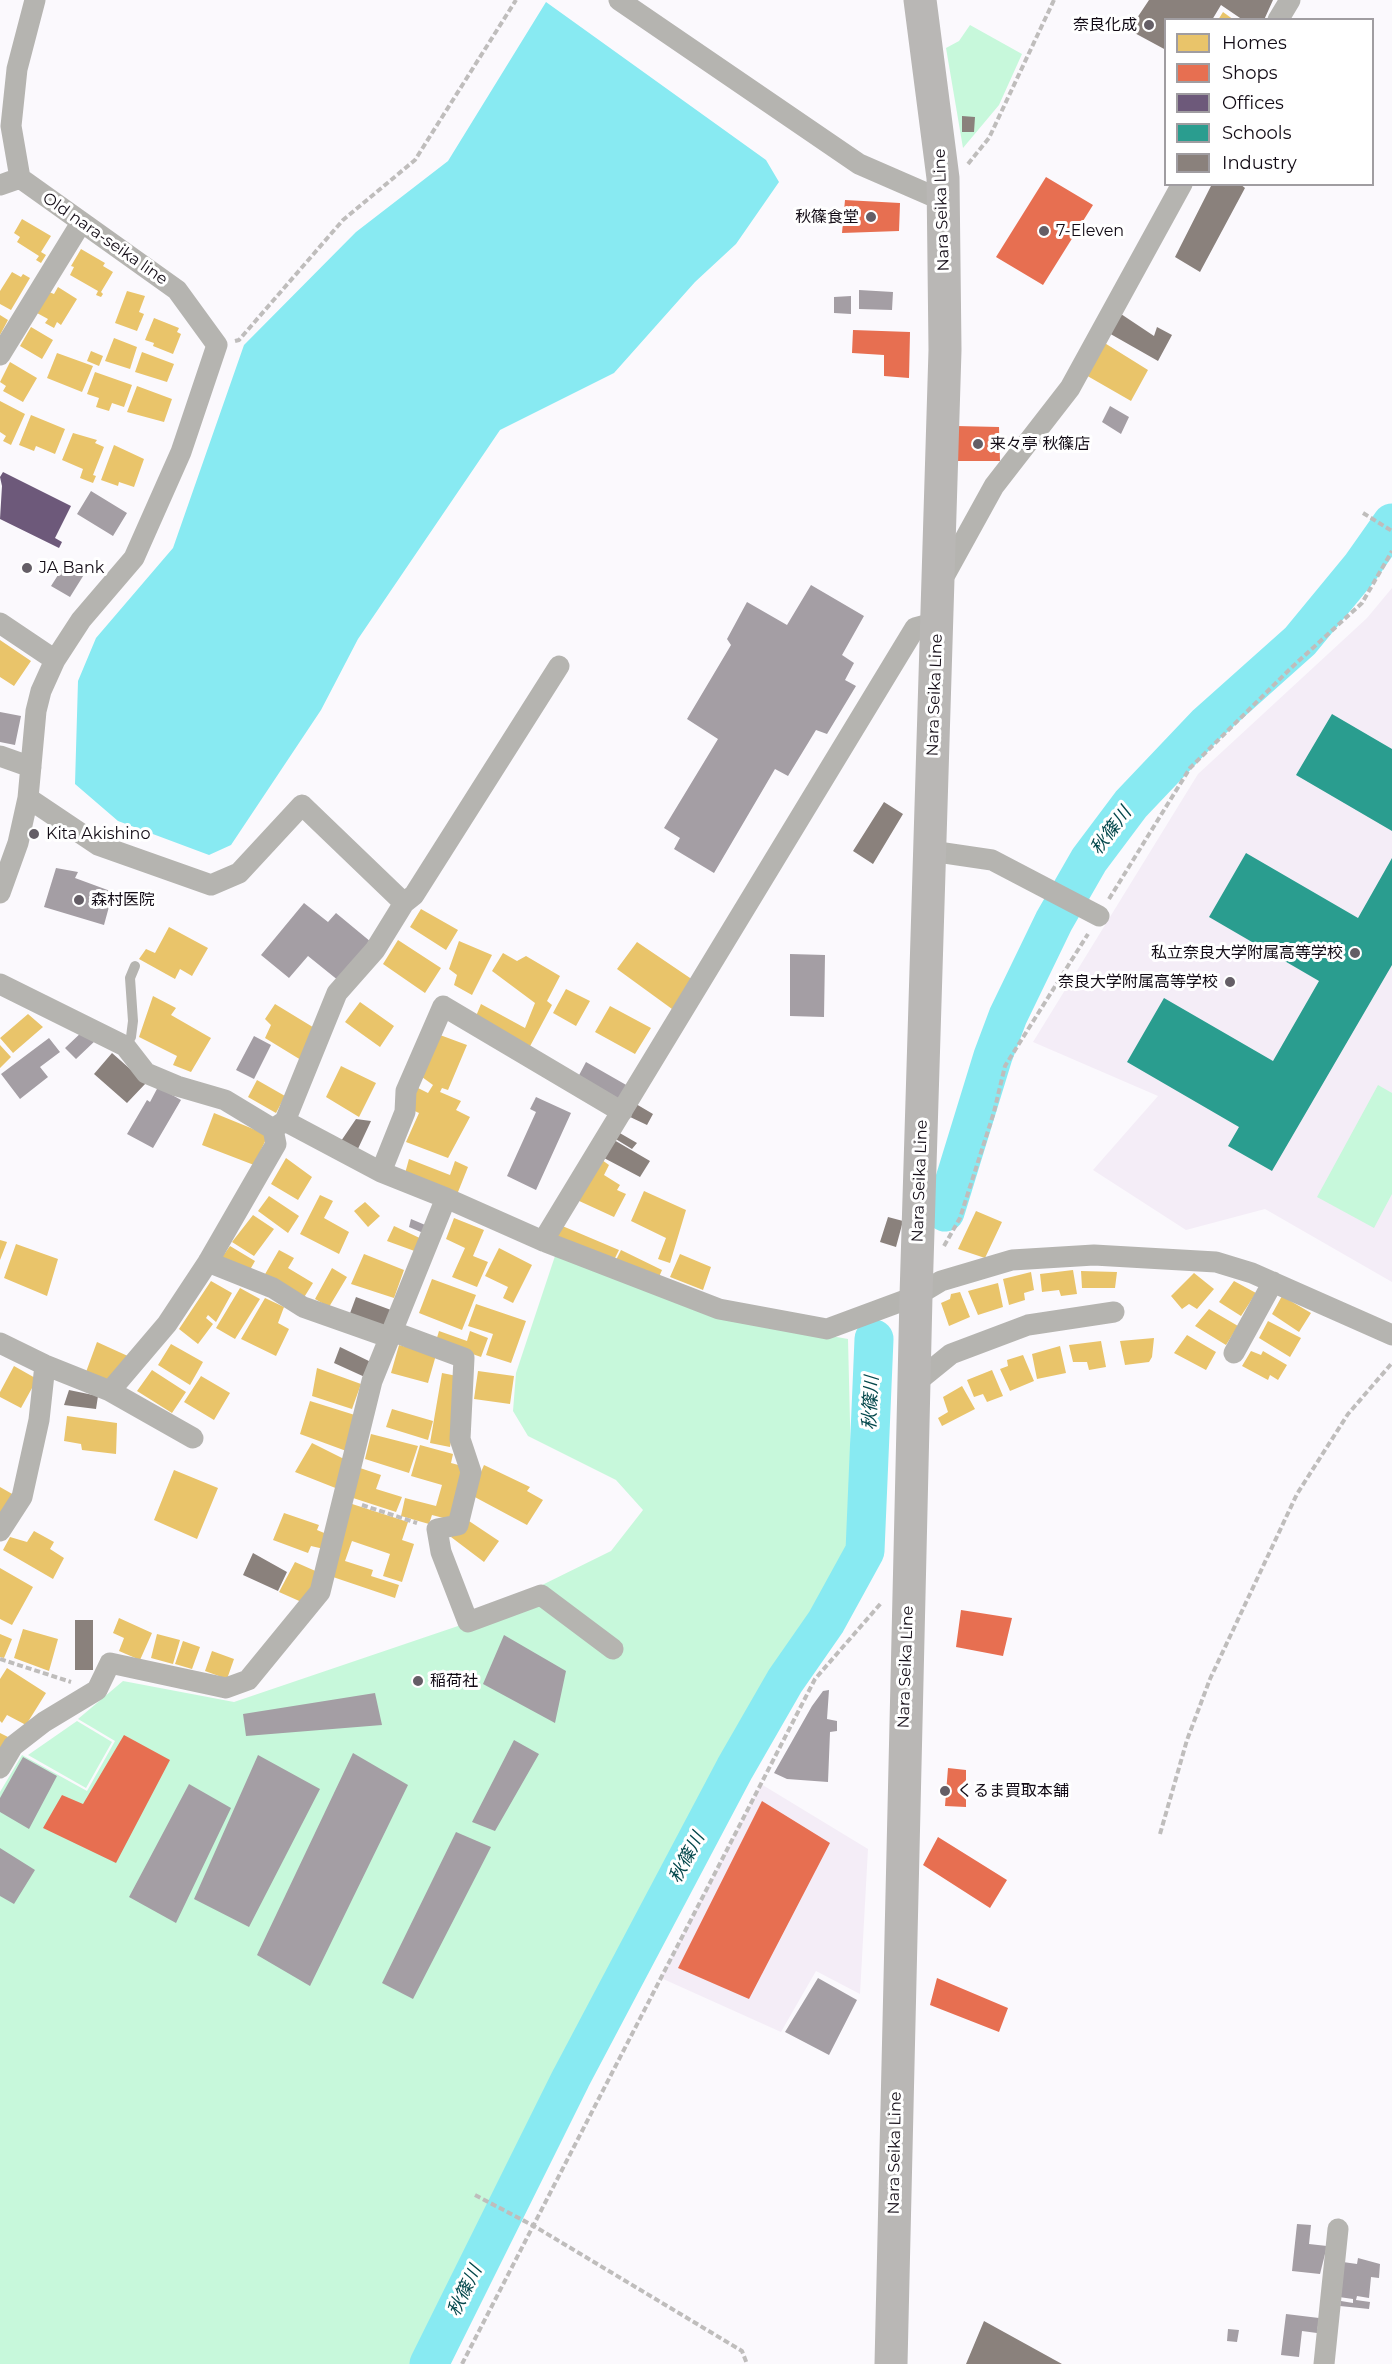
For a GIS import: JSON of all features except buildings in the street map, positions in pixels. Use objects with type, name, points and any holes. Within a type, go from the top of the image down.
[{"type":"main road","name":"Nara Seika Line","points":[[891,2364],[916,1296],[945,350],[945,201],[928,49],[920,0]]},
{"type":"street","name":"Old nara-seika line","points":[[35,0],[17,69],[11,126],[10,182],[81,223],[177,290],[217,345]]},
{"type":"street","points":[[619,0],[859,164],[945,201]]},
{"type":"street","points":[[1279,18],[1290,0]]},
{"type":"street","points":[[937,582],[946,573],[994,486],[1070,388],[1181,186]]},
{"type":"street","points":[[0,355],[81,223]]},
{"type":"street","points":[[0,893],[18,843],[28,798],[36,711],[55,660],[81,620],[134,558],[181,452],[217,345]]},
{"type":"street","points":[[543,1241],[915,628],[937,622]]},
{"type":"street","points":[[0,623],[55,660]]},
{"type":"street","points":[[110,1391],[167,1324],[208,1262],[276,1144],[279,1125],[337,993],[375,950],[404,903],[414,895],[558,666]]},
{"type":"street","points":[[0,756],[31,767]]},
{"type":"street","points":[[28,798],[98,845],[211,885],[239,873],[302,805],[404,903]]},
{"type":"street","points":[[931,851],[992,860],[1092,913]]},
{"type":"street","points":[[0,984],[125,1046],[146,1073],[177,1086],[225,1100],[381,1172],[543,1241],[719,1309],[827,1329],[916,1296],[941,1281],[1012,1260],[1094,1255],[1216,1262],[1273,1282],[1392,1335]]},
{"type":"street","points":[[381,1172],[405,1112],[406,1091],[443,1006],[622,1112]]},
{"type":"street","points":[[0,1768],[13,1746],[44,1722],[97,1690],[110,1663],[226,1688],[248,1680],[320,1592],[372,1381],[446,1198]]},
{"type":"street","points":[[208,1262],[273,1288],[303,1307],[464,1358],[460,1439],[471,1472],[458,1525],[437,1529],[441,1552],[468,1622],[542,1595],[613,1649]]},
{"type":"street","points":[[1234,1353],[1273,1282]]},
{"type":"street","points":[[914,1384],[951,1354],[1028,1325],[1114,1312]]},
{"type":"street","points":[[2,1350],[110,1391],[193,1438]]},
{"type":"street","points":[[0,1531],[22,1497],[39,1420],[45,1365]]},
{"type":"street","points":[[1324,2364],[1338,2229]]},
{"type":"lane","points":[[125,1046],[131,1036],[133,1021],[130,978],[135,966]]},
{"type":"path","points":[[217,345],[239,340],[343,220],[415,160],[516,0]]},
{"type":"path","points":[[963,171],[989,138],[1054,0]]},
{"type":"path","points":[[1363,513],[1392,531]]},
{"type":"path","points":[[944,1247],[960,1218],[994,1112],[1005,1066],[1092,913],[1190,768],[1291,668],[1362,603],[1392,551]]},
{"type":"path","points":[[1160,1834],[1187,1740],[1210,1679],[1297,1494],[1347,1414],[1392,1363]]},
{"type":"path","points":[[344,1499],[437,1529]]},
{"type":"path","points":[[462,2364],[816,1678],[909,1571]]},
{"type":"path","points":[[0,1659],[97,1690]]},
{"type":"path","points":[[475,2195],[534,2226],[742,2351],[747,2364]]},
{"type":"shaded area","name":"奈良大学附属高等学校","points":[[1392,588],[1392,1282],[1265,1209],[1186,1230],[1093,1170],[1158,1096],[1033,1042],[1198,774],[1367,618]]},
{"type":"shaded area","points":[[761,1784],[868,1849],[860,1994],[816,1971],[781,2032],[661,1978]]},
{"type":"green space","points":[[970,25],[1022,54],[999,105],[963,148],[946,48],[959,41]]},
{"type":"green space","points":[[1378,1085],[1392,1093],[1392,1194],[1374,1228],[1317,1197]]},
{"type":"green space","points":[[555,1256],[724,1317],[848,1339],[853,1547],[847,1567],[759,1709],[410,2364],[0,2364],[0,1792],[22,1755],[87,1791],[115,1741],[78,1719],[123,1681],[234,1702],[461,1625],[611,1551],[643,1510],[616,1480],[528,1436],[513,1411],[516,1373]]},
{"type":"green space","points":[[77,1721],[112,1742],[86,1788],[28,1755]]},
{"type":"water","points":[[546,2],[766,160],[779,182],[736,244],[695,282],[614,373],[500,430],[358,639],[321,710],[231,845],[209,855],[118,821],[75,784],[78,681],[96,638],[173,548],[244,345],[356,232],[448,161]]},
{"type":"waterway","name":"秋篠川","points":[[945,1212],[993,1056],[1008,1016],[1054,921],[1089,860],[1131,804],[1207,724],[1300,641],[1361,567],[1392,523]]},
{"type":"waterway","name":"秋篠川","points":[[429,2364],[571,2078],[735,1768],[785,1681],[826,1622],[865,1551],[874,1339]]},
{"type":"place","name":"奈良化成","points":[[1149,25]]},
{"type":"place","name":"秋篠食堂","points":[[871,217]]},
{"type":"place","name":"7-Eleven","points":[[1044,231]]},
{"type":"place","name":"来々亭 秋篠店","points":[[978,444]]},
{"type":"place","name":"JA Bank","points":[[27,568]]},
{"type":"place","name":"Kita Akishino","points":[[34,834]]},
{"type":"place","name":"森村医院","points":[[79,900]]},
{"type":"place","name":"私立奈良大学附属高等学校","points":[[1355,953]]},
{"type":"place","name":"奈良大学附属高等学校","points":[[1230,982]]},
{"type":"place","name":"稲荷社","points":[[418,1681]]},
{"type":"place","name":"くるま買取本舗","points":[[945,1791]]}]
